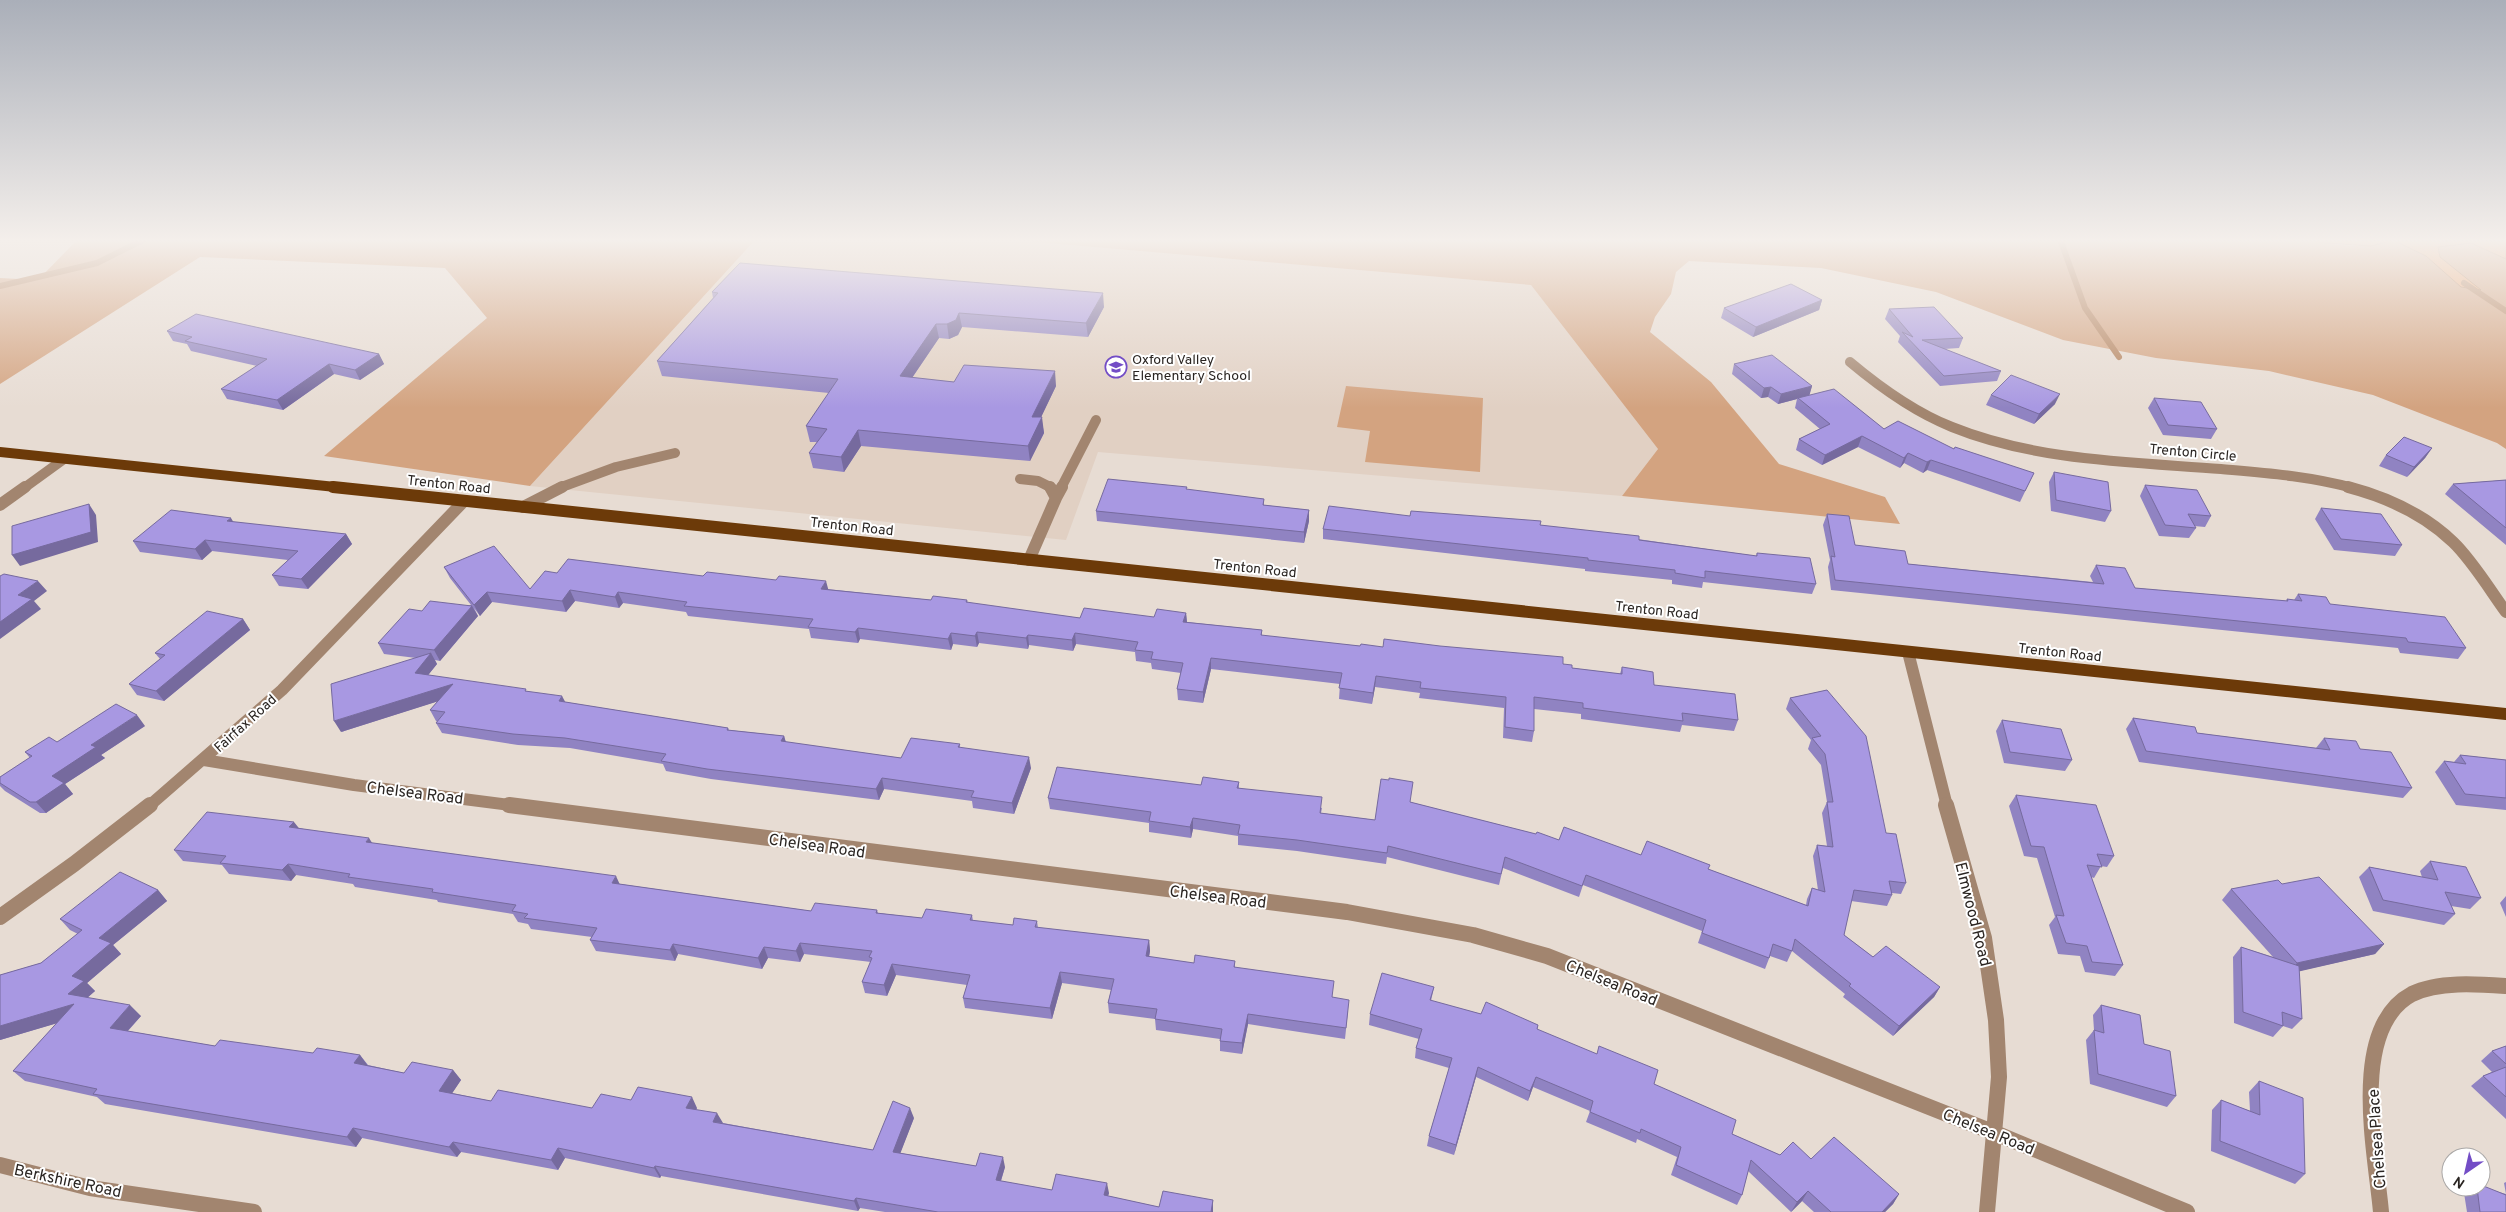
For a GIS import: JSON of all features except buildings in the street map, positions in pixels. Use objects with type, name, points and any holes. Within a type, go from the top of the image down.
[{"type":"main road","name":"Trenton Road","points":[[0,452],[2506,714]]},
{"type":"street","name":"Trenton Circle","points":[[1850,362],[1898,399],[1928,416],[1964,432],[2005,445],[2074,456],[2294,475],[2324,480],[2362,490],[2420,517],[2444,534],[2454,544],[2506,612]]},
{"type":"street","points":[[1029,560],[1056,498],[1096,420]]},
{"type":"street","points":[[523,507],[568,482],[640,460],[676,453]]},
{"type":"street","points":[[0,505],[64,459]]},
{"type":"street","points":[[1020,480],[1038,481],[1052,488],[1056,498]]},
{"type":"street","name":"Fairfax Road","points":[[0,917],[44,887],[114,834],[204,760],[282,690],[464,501]]},
{"type":"street","name":"Elmwood Road","points":[[1908,652],[1955,838],[1984,938],[1996,1020],[1999,1077],[1987,1212]]},
{"type":"street","name":"Chelsea Road","points":[[204,760],[354,785],[1347,912],[1438,928],[1507,943],[1547,956],[1995,1133],[2187,1212]]},
{"type":"street","name":"Chelsea Place","points":[[2381,1212],[2372,1093],[2376,1043],[2388,1021],[2396,1007],[2413,994],[2454,986],[2506,986]]},
{"type":"street","name":"Berkshire Road","points":[[0,1165],[90,1188],[254,1212]]},
{"type":"shaded area","points":[[0,296],[139,296],[0,384]]},
{"type":"shaded area","points":[[468,296],[704,296],[530,486],[324,456],[487,318]]},
{"type":"shaded area","name":"Oxford Valley Elementary School","points":[[704,296],[1539,296],[1658,449],[1622,496],[1098,452],[1066,540],[530,486]]},
{"type":"shaded area","points":[[1539,296],[1670,296],[1655,317],[1650,332],[1711,382],[1779,464],[1885,497],[1900,524],[1622,496],[1658,449]]},
{"type":"shaded area","points":[[1945,296],[2506,296],[2506,449],[2497,443],[2373,395],[2269,371],[2156,358],[2063,340]]},
{"type":"shaded area","points":[[1346,386],[1483,398],[1480,472],[1365,462],[1370,431],[1337,427]]},
{"type":"waterway","points":[[2080,296],[2085,308],[2119,357]]},
{"type":"waterway","points":[[2483,296],[2506,311]]},
{"type":"place","name":"Oxford Valley Elementary School","points":[[1116,367]]}]
